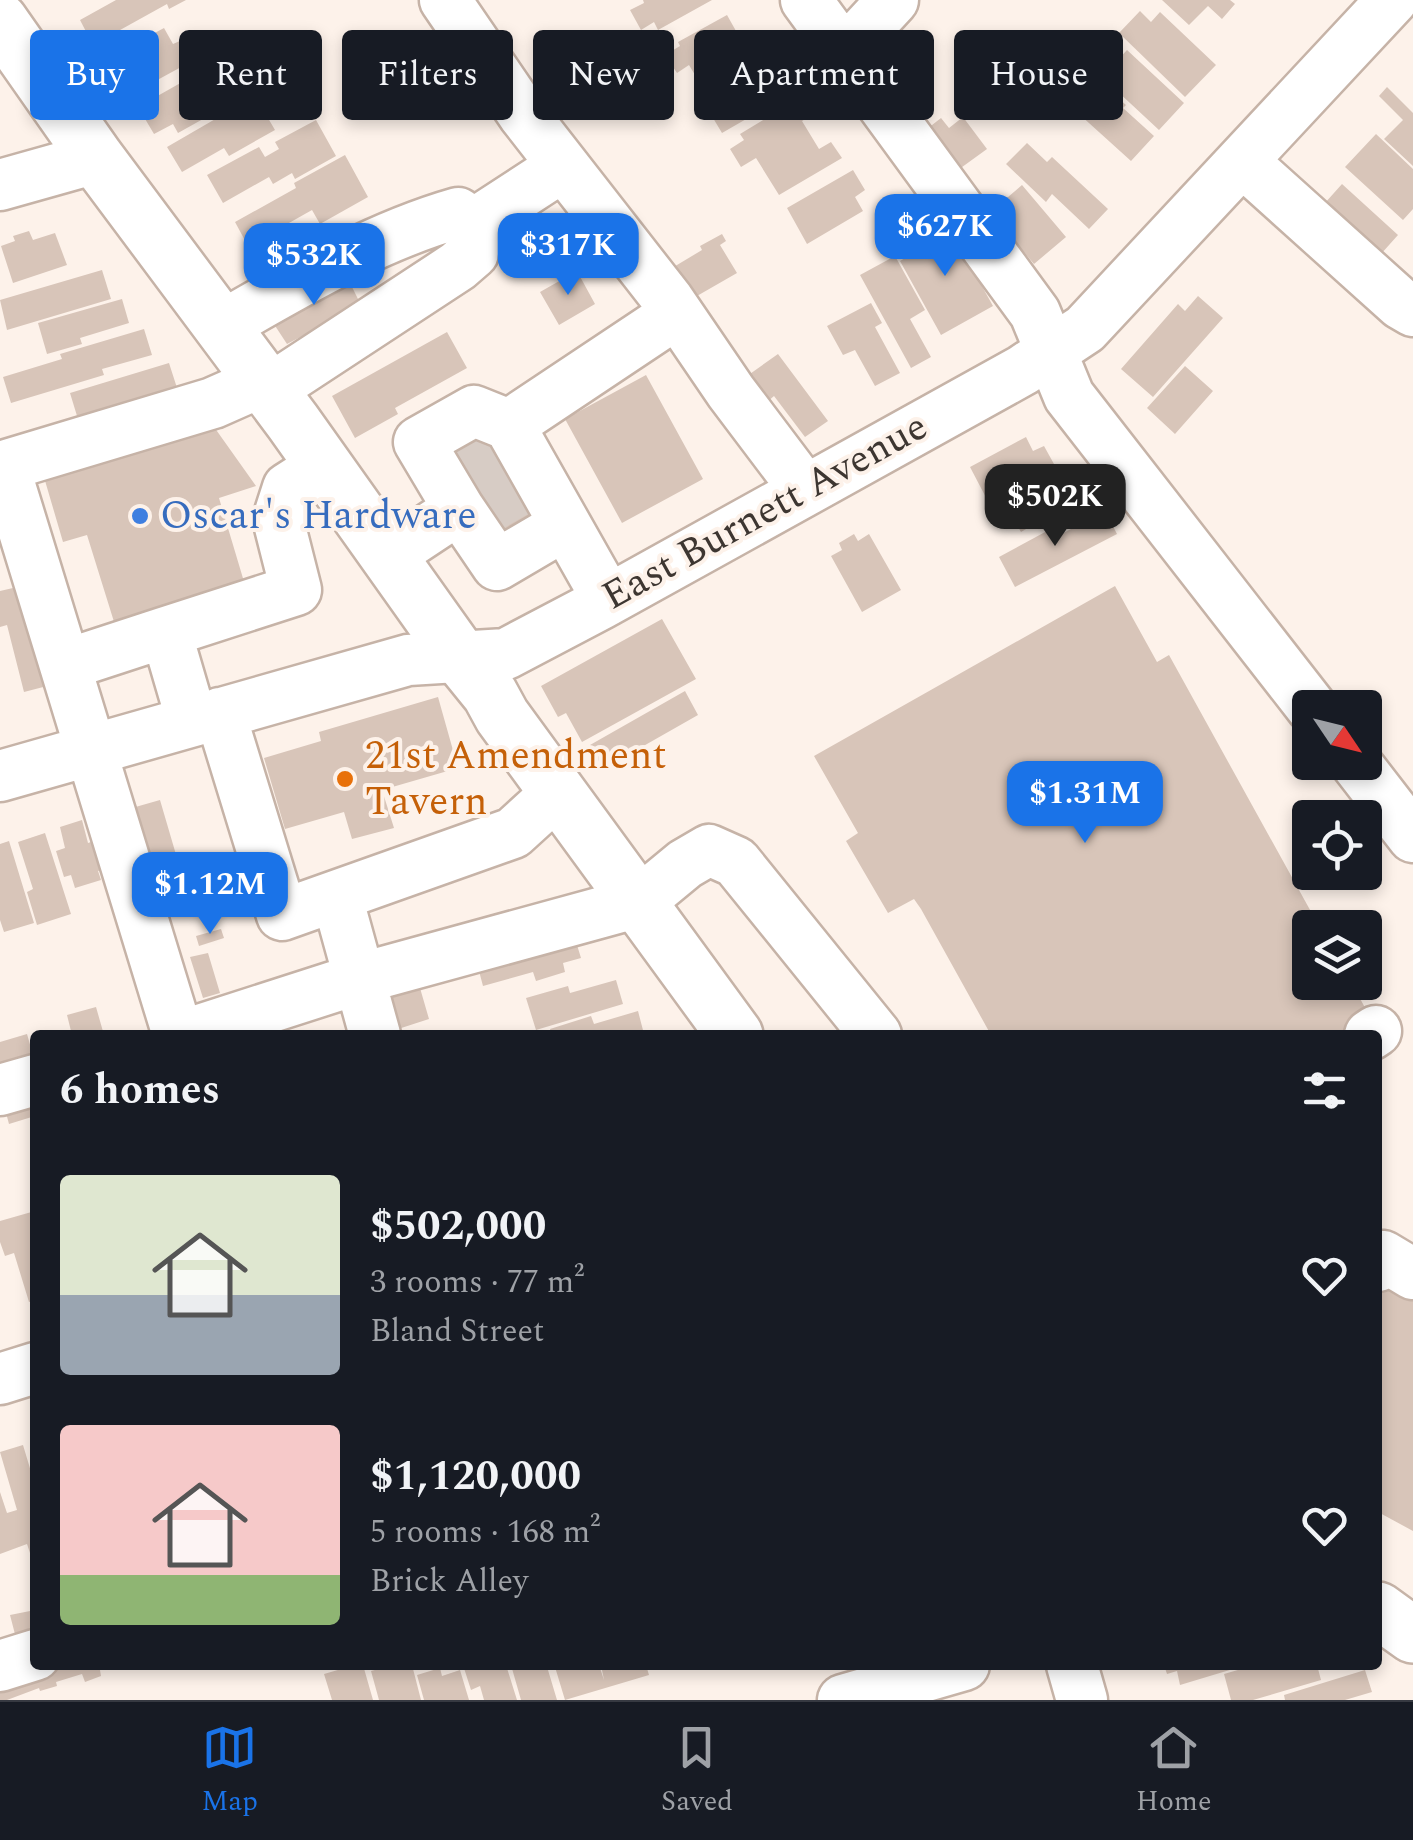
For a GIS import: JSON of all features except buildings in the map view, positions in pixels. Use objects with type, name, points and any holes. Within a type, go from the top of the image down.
[{"type":"main road","points":[[0,21],[732,1030]]},
{"type":"main road","points":[[1382,1613],[1413,1635]]},
{"type":"street","points":[[445,0],[523,114],[677,313],[805,490]]},
{"type":"street","points":[[806,0],[828,30]]},
{"type":"street","points":[[865,30],[894,0]]},
{"type":"street","name":"East Burnett Avenue","points":[[0,776],[408,660],[506,654],[608,600],[1051,352],[1085,329],[1392,0]]},
{"type":"street","points":[[894,120],[1035,314],[1069,396],[1298,690]]},
{"type":"street","points":[[0,185],[96,158]]},
{"type":"street","points":[[1242,161],[1413,311]]},
{"type":"street","points":[[474,224],[563,166]]},
{"type":"street","points":[[222,326],[304,278],[424,222],[458,213],[474,224]]},
{"type":"street","points":[[179,1030],[2,466],[266,386],[458,266],[473,252],[474,224]]},
{"type":"street","points":[[388,556],[489,479],[677,313]]},
{"type":"street","points":[[65,666],[296,590],[278,519],[288,488],[324,465]]},
{"type":"street","points":[[489,479],[565,525],[608,600]]},
{"type":"street","points":[[489,479],[497,565],[565,525]]},
{"type":"street","points":[[166,632],[206,717],[282,915],[513,833],[558,792]]},
{"type":"street","points":[[1369,780],[1413,837]]},
{"type":"street","points":[[197,1030],[358,979],[638,902],[684,864],[709,850],[736,862],[872,1030]]},
{"type":"street","points":[[337,897],[373,1030]]},
{"type":"street","points":[[0,1090],[30,1081]]},
{"type":"street","points":[[1382,1258],[1413,1274]]},
{"type":"street","points":[[0,1379],[30,1370]]},
{"type":"street","points":[[0,1666],[30,1657]]},
{"type":"street","points":[[858,1690],[943,1670]]},
{"type":"street","points":[[1073,1670],[1082,1700]]},
{"type":"tunnel","points":[[457,474],[498,454]]},
{"type":"tunnel","points":[[478,514],[518,491]]},
{"type":"place","name":"Oscar's Hardware","points":[[140,516]]},
{"type":"place","name":"21st Amendment Tavern","points":[[345,779]]}]
